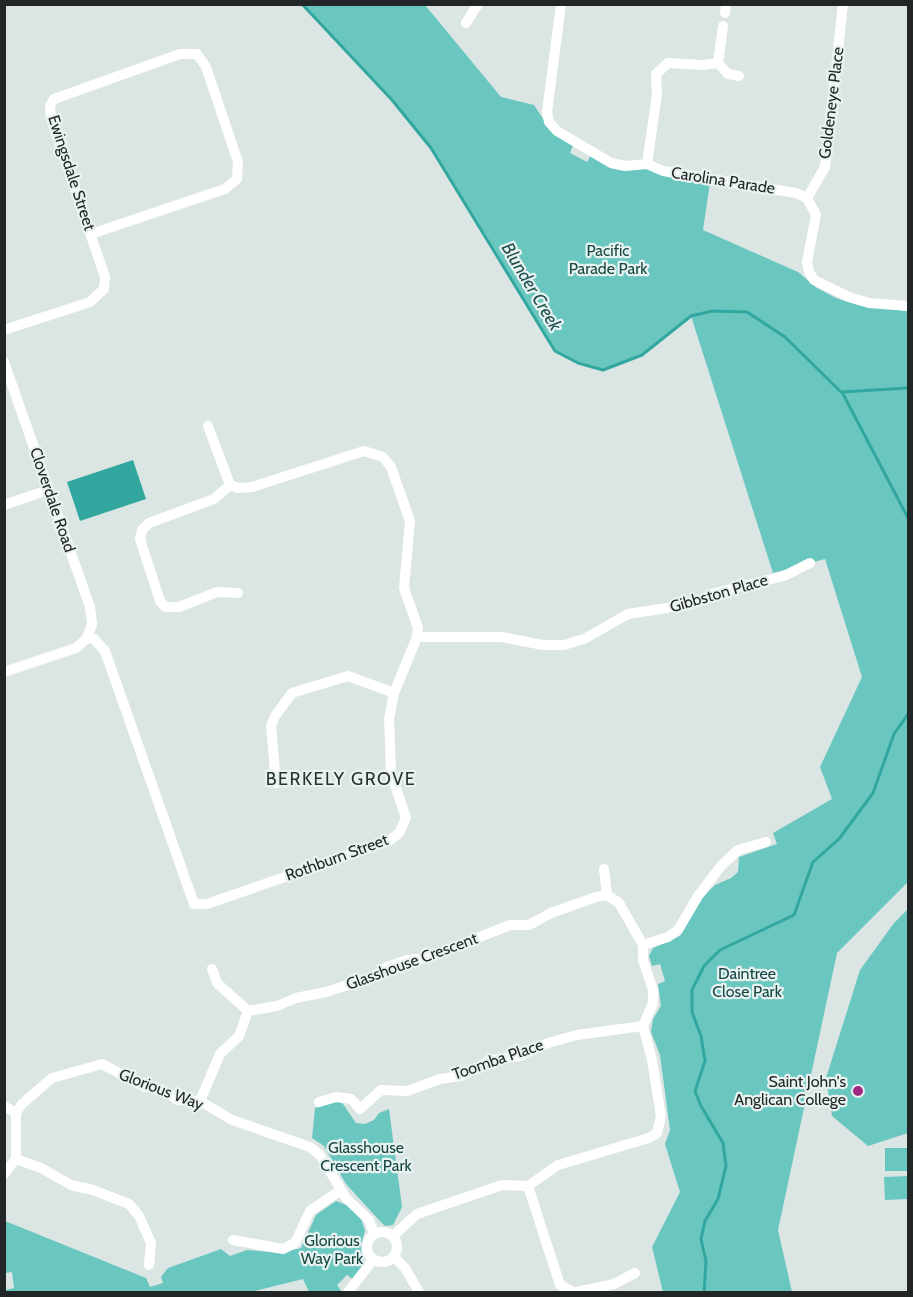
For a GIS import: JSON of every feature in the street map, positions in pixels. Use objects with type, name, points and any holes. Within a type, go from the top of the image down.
[{"type":"street","points":[[466,23],[478,4]]},
{"type":"street","name":"Carolina Parade","points":[[561,4],[547,112],[549,122],[557,131],[611,163],[625,166],[647,164],[663,171],[796,192],[807,198]]},
{"type":"street","name":"Goldeneye Place","points":[[807,198],[825,167],[843,4]]},
{"type":"street","points":[[723,26],[718,63],[728,74],[739,76]]},
{"type":"street","name":"Ewingsdale Street","points":[[4,330],[97,298],[104,289],[105,277],[51,118],[52,102],[66,93],[180,54],[197,54],[206,67],[238,162],[237,179],[225,189],[91,234]]},
{"type":"street","points":[[647,164],[657,94],[656,74],[668,63],[704,65],[718,63]]},
{"type":"street","points":[[807,198],[816,215],[807,262],[808,272],[814,280],[849,297],[869,303],[909,306]]},
{"type":"street","name":"Cloverdale Road","points":[[4,362],[90,607],[92,624],[87,638]]},
{"type":"street","points":[[208,426],[230,484],[238,488],[252,487],[356,453],[370,452],[383,457],[391,467],[410,520],[404,588],[418,628],[417,637]]},
{"type":"street","points":[[230,484],[214,499],[149,523],[142,530],[140,539],[160,601],[165,607],[179,607],[217,592],[238,593]]},
{"type":"street","points":[[4,505],[48,490]]},
{"type":"street","name":"Gibbston Place","points":[[417,637],[502,637],[543,645],[564,645],[584,639],[628,614],[692,604],[715,593],[784,576],[810,563]]},
{"type":"street","name":"Rothburn Street","points":[[87,638],[94,639],[105,651],[194,904],[207,903],[379,844],[399,833],[406,818],[391,773],[388,744],[389,719],[394,693],[417,637]]},
{"type":"street","points":[[4,672],[76,648],[87,638]]},
{"type":"street","points":[[276,783],[271,726],[274,716],[292,693],[348,676],[394,693]]},
{"type":"street","points":[[643,945],[668,937],[678,930],[698,896],[721,866],[738,850],[766,842]]},
{"type":"street","points":[[393,1236],[417,1214],[502,1185],[528,1186],[558,1165],[649,1138],[657,1133],[661,1116],[652,1060],[643,1026],[653,1003],[653,990],[643,960],[643,945],[619,903],[607,895],[607,879],[604,869]]},
{"type":"street","name":"Glasshouse Crescent","points":[[248,1011],[373,977],[387,967],[407,960],[427,958],[510,926],[529,925],[551,913],[607,895]]},
{"type":"street","points":[[200,1101],[220,1053],[238,1036],[248,1011],[217,983],[212,969]]},
{"type":"street","name":"Toomba Place","points":[[319,1102],[336,1097],[351,1099],[360,1109],[381,1090],[407,1091],[440,1079],[461,1076],[492,1060],[520,1056],[548,1043],[577,1035],[643,1026]]},
{"type":"street","name":"Glorious Way","points":[[16,1113],[52,1078],[102,1064],[145,1087],[163,1090],[178,1100],[200,1101],[232,1120],[310,1147],[320,1155],[341,1190],[369,1220],[374,1234]]},
{"type":"street","points":[[4,1106],[16,1113],[16,1159],[4,1174]]},
{"type":"street","points":[[16,1159],[41,1168],[71,1185],[93,1190],[129,1204],[139,1216],[151,1243],[149,1265]]},
{"type":"street","points":[[528,1186],[560,1285],[571,1292],[614,1284],[635,1273]]},
{"type":"street","points":[[232,1240],[284,1249],[295,1243],[310,1211],[341,1190]]},
{"type":"street","points":[[384,1232],[393,1236],[398,1248],[394,1257],[384,1262],[373,1260],[367,1246],[374,1234],[384,1232]]},
{"type":"street","points":[[394,1257],[405,1268],[419,1293]]},
{"type":"street","points":[[348,1293],[373,1260]]},
{"type":"green space","name":"Daintree Close Park","points":[[302,5],[425,5],[501,97],[534,105],[553,134],[573,145],[570,153],[587,162],[591,155],[710,183],[703,230],[798,272],[817,288],[836,298],[858,305],[908,311],[908,882],[837,953],[778,1230],[792,1292],[663,1292],[652,1247],[680,1192],[665,1144],[670,1130],[660,1055],[651,1032],[653,1019],[661,1006],[658,984],[665,981],[660,964],[652,966],[649,956],[653,948],[680,936],[699,901],[715,885],[738,872],[739,857],[777,844],[773,833],[832,799],[820,767],[862,677],[825,559],[773,573],[691,316],[642,355],[603,370],[578,363],[555,351],[431,148],[392,100]]},
{"type":"green space","points":[[908,909],[908,1133],[868,1146],[832,1116],[826,1078],[860,970],[894,923]]},
{"type":"green space","name":"Glasshouse Crescent Park","points":[[339,1101],[356,1123],[365,1124],[374,1120],[379,1113],[389,1109],[402,1207],[393,1225],[385,1226],[378,1219],[346,1184],[324,1146],[312,1138],[315,1108]]},
{"type":"green space","points":[[885,1148],[908,1148],[908,1171],[885,1171]]},
{"type":"green space","points":[[908,1176],[908,1199],[885,1200],[884,1177]]},
{"type":"green space","name":"Glorious Way Park","points":[[336,1201],[349,1206],[361,1218],[365,1231],[361,1245],[362,1268],[354,1280],[347,1275],[337,1285],[342,1292],[309,1292],[303,1279],[251,1292],[6,1292],[14,1288],[12,1272],[5,1273],[5,1221],[146,1278],[150,1287],[163,1283],[161,1277],[168,1268],[221,1249],[230,1256],[247,1250],[280,1253],[301,1248],[316,1215]]},
{"type":"shaded area","points":[[133,460],[146,499],[80,521],[67,482]]},
{"type":"waterway","name":"Blunder Creek","points":[[302,4],[392,100],[431,148],[555,351],[578,363],[603,370],[642,355],[691,316],[712,311],[747,312],[785,337],[841,392],[908,388]]},
{"type":"waterway","points":[[842,392],[908,518]]},
{"type":"waterway","points":[[704,1292],[706,1261],[701,1239],[705,1221],[718,1199],[726,1166],[723,1143],[701,1106],[695,1091],[705,1061],[701,1036],[692,1012],[692,990],[704,966],[720,950],[794,915],[813,862],[839,839],[873,793],[894,734],[908,714]]},
{"type":"place","name":"Saint John's Anglican College","points":[[858,1091]]},
{"type":"district","name":"BERKELY GROVE","points":[[341,780]]},
{"type":"park label","name":"Pacific Parade Park","points":[[608,260]]}]
